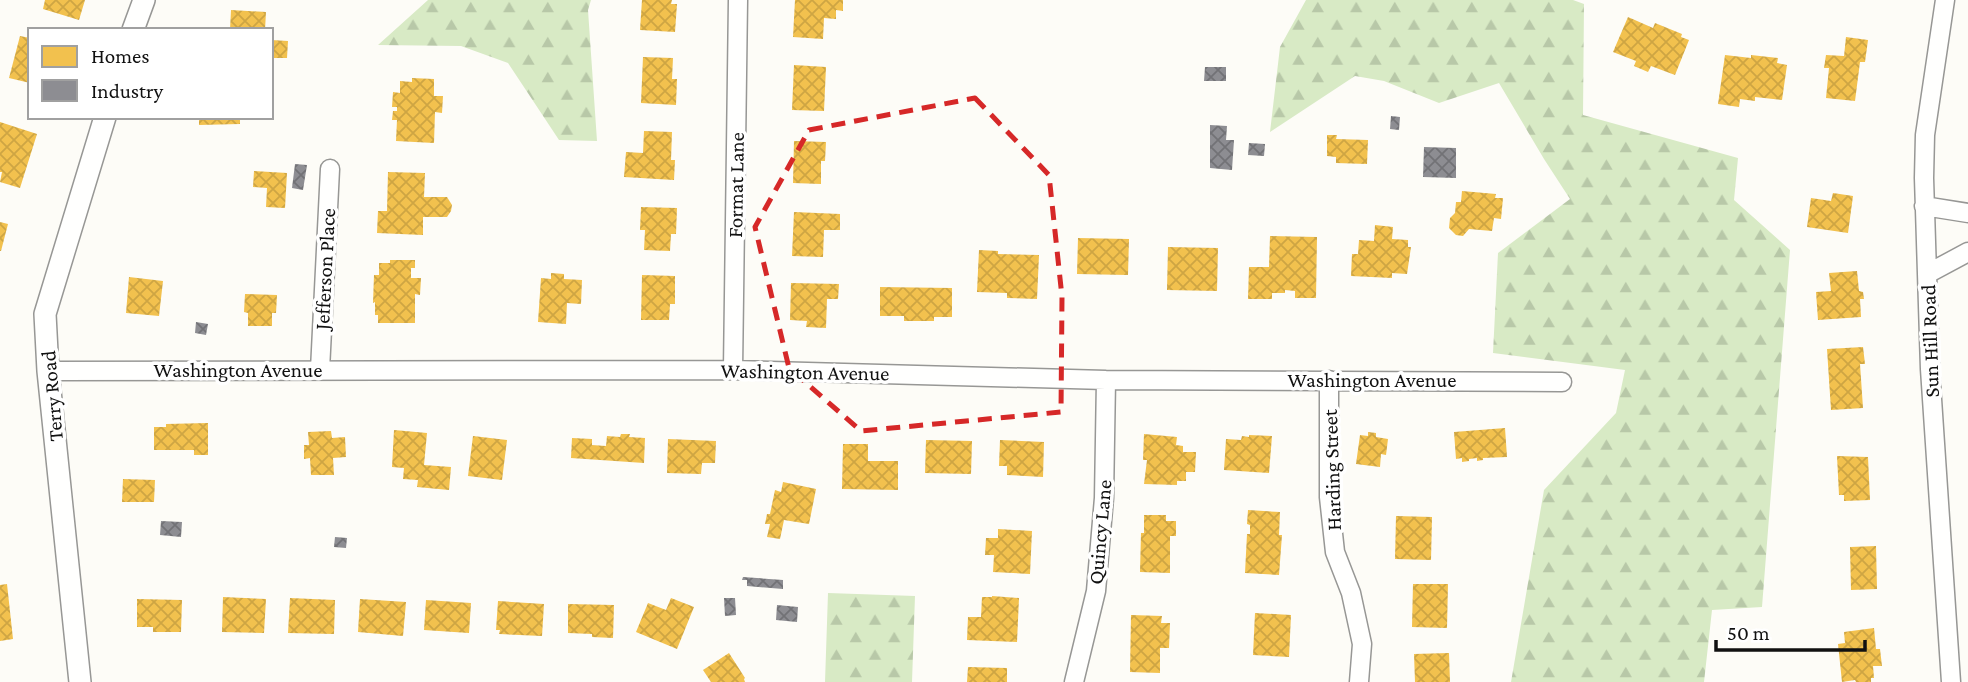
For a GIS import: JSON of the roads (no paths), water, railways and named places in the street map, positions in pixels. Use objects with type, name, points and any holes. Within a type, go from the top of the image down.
[{"type":"street","points":[[134,28],[144,0]]},
{"type":"street","name":"Format Lane","points":[[733,370],[738,0]]},
{"type":"street","name":"Sun Hill Road","points":[[1945,0],[1925,135],[1924,206],[1930,369],[1951,682]]},
{"type":"street","name":"Terry Road","points":[[80,682],[48,370],[45,314],[104,119]]},
{"type":"street","name":"Jefferson Place","points":[[320,370],[330,169]]},
{"type":"street","points":[[1924,206],[1968,213]]},
{"type":"street","points":[[1927,274],[1968,252]]},
{"type":"street","name":"Washington Avenue","points":[[48,370],[733,370],[1106,380],[1562,382]]},
{"type":"street","name":"Quincy Lane","points":[[1074,682],[1096,591],[1104,498],[1106,380]]},
{"type":"street","name":"Harding Street","points":[[1329,380],[1329,497],[1335,552],[1351,593],[1362,644],[1359,682]]}]
